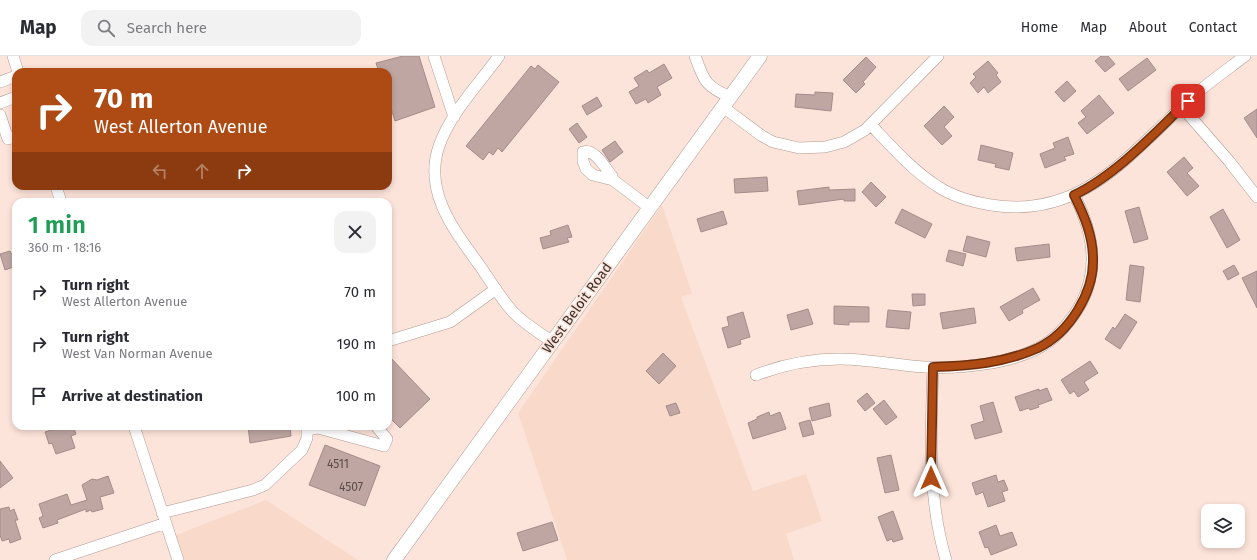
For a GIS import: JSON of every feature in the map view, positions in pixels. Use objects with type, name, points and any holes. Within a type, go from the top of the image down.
[{"type":"main road","name":"West Beloit Road","points":[[394,560],[760,56]]},
{"type":"street","points":[[13,56],[17,68]]},
{"type":"street","points":[[434,56],[454,117]]},
{"type":"street","points":[[500,56],[454,117],[438,147],[435,161],[437,192],[441,206],[452,226],[514,313],[526,324],[553,342]]},
{"type":"street","points":[[695,56],[705,82],[762,136],[787,146],[799,148],[825,147],[844,142],[871,125],[938,56]]},
{"type":"street","points":[[871,125],[927,179],[945,191],[967,200],[1003,207],[1025,208],[1051,204],[1090,187],[1110,173],[1194,96],[1244,56]]},
{"type":"street","points":[[0,82],[12,78]]},
{"type":"street","points":[[0,103],[12,98]]},
{"type":"street","points":[[1182,107],[1229,161],[1257,197]]},
{"type":"street","points":[[0,115],[8,139],[12,138]]},
{"type":"street","points":[[613,180],[650,208]]},
{"type":"street","points":[[756,375],[791,364],[814,360],[839,359],[933,367],[980,364],[1026,353],[1050,341],[1072,318],[1085,295],[1090,281],[1093,259],[1088,228],[1074,195]]},
{"type":"street","points":[[392,340],[450,322],[496,289]]},
{"type":"street","points":[[933,367],[931,478],[935,516],[946,560]]},
{"type":"street","points":[[135,430],[178,560]]},
{"type":"street","points":[[55,560],[164,518],[265,485],[302,450],[311,430]]},
{"type":"street","points":[[324,430],[384,446],[387,439],[379,430]]},
{"type":"shaded area","points":[[662,205],[692,293],[681,297],[753,491],[806,474],[822,521],[786,534],[794,560],[567,560],[518,413]]},
{"type":"shaded area","points":[[266,500],[358,560],[178,560],[171,537]]},
{"type":"building","points":[[403,56],[419,56],[435,107],[395,121],[392,112],[392,68],[378,68],[376,63]]},
{"type":"building","points":[[1101,56],[1108,56],[1115,64],[1105,72],[1095,61]]},
{"type":"building","points":[[866,57],[876,67],[863,82],[865,84],[856,93],[843,80]]},
{"type":"building","points":[[1147,58],[1156,70],[1128,91],[1119,79]]},
{"type":"building","points":[[988,61],[998,73],[996,75],[1001,82],[988,93],[984,87],[978,93],[970,83],[976,77],[973,74]]},
{"type":"building","points":[[664,64],[672,78],[657,87],[661,95],[648,103],[646,99],[636,104],[629,92],[639,86],[634,78],[647,70],[649,73]]},
{"type":"building","points":[[538,65],[559,82],[502,152],[498,148],[493,155],[489,152],[483,160],[466,146],[531,66],[535,69]]},
{"type":"building","points":[[1067,81],[1076,91],[1064,102],[1055,92]]},
{"type":"building","points":[[815,92],[833,93],[831,111],[795,107],[796,94],[815,95]]},
{"type":"building","points":[[1099,95],[1114,113],[1087,134],[1078,123],[1086,117],[1081,111]]},
{"type":"building","points":[[597,97],[602,106],[587,115],[582,106]]},
{"type":"building","points":[[944,106],[954,117],[944,127],[952,136],[942,145],[924,126]]},
{"type":"building","points":[[1257,109],[1257,138],[1244,118]]},
{"type":"building","points":[[577,123],[587,137],[579,143],[569,129]]},
{"type":"building","points":[[1068,137],[1074,154],[1064,157],[1066,160],[1045,168],[1040,154],[1055,148],[1053,143]]},
{"type":"building","points":[[615,141],[623,152],[610,162],[602,150]]},
{"type":"building","points":[[981,145],[1013,153],[1009,170],[995,167],[996,164],[978,160]]},
{"type":"building","points":[[1184,157],[1193,168],[1187,173],[1199,186],[1187,196],[1167,172]]},
{"type":"building","points":[[767,177],[768,191],[735,193],[734,179]]},
{"type":"building","points":[[871,182],[886,197],[876,207],[862,192]]},
{"type":"building","points":[[829,187],[829,190],[855,189],[855,201],[844,201],[844,199],[799,205],[797,191]]},
{"type":"building","points":[[1139,207],[1148,239],[1134,243],[1125,211]]},
{"type":"building","points":[[902,209],[932,224],[925,238],[895,223]]},
{"type":"building","points":[[1223,209],[1240,240],[1227,248],[1210,217]]},
{"type":"building","points":[[723,211],[727,224],[701,232],[697,219]]},
{"type":"building","points":[[568,225],[572,237],[567,238],[569,242],[543,249],[540,238],[551,235],[550,231]]},
{"type":"building","points":[[967,236],[990,242],[986,257],[963,251]]},
{"type":"building","points":[[1049,244],[1050,257],[1017,261],[1015,248]]},
{"type":"building","points":[[949,250],[966,254],[963,266],[946,261]]},
{"type":"building","points":[[10,251],[12,254],[12,267],[5,270],[0,254]]},
{"type":"building","points":[[1130,265],[1144,267],[1140,302],[1126,300]]},
{"type":"building","points":[[1234,265],[1239,274],[1228,280],[1223,271]]},
{"type":"building","points":[[1257,271],[1257,308],[1242,278]]},
{"type":"building","points":[[1033,288],[1040,300],[1022,310],[1023,313],[1009,321],[1000,307]]},
{"type":"building","points":[[912,294],[925,294],[925,305],[913,306]]},
{"type":"building","points":[[834,306],[869,307],[869,322],[849,322],[849,325],[834,324]]},
{"type":"building","points":[[974,308],[976,323],[943,329],[940,313]]},
{"type":"building","points":[[808,309],[813,324],[791,330],[787,315]]},
{"type":"building","points":[[888,310],[911,312],[909,329],[886,327]]},
{"type":"building","points":[[743,312],[750,337],[740,340],[741,344],[728,348],[722,328],[729,326],[727,317]]},
{"type":"building","points":[[1125,314],[1137,322],[1120,349],[1105,339],[1113,327],[1115,329]]},
{"type":"building","points":[[663,353],[676,366],[659,384],[646,371]]},
{"type":"building","points":[[392,359],[430,399],[400,428],[392,420]]},
{"type":"building","points":[[1090,361],[1098,373],[1084,382],[1089,390],[1078,397],[1074,391],[1070,394],[1061,380]]},
{"type":"building","points":[[1047,388],[1052,400],[1038,405],[1039,407],[1020,411],[1015,397],[1039,389],[1039,391]]},
{"type":"building","points":[[867,393],[875,403],[865,411],[857,401]]},
{"type":"building","points":[[884,400],[897,417],[886,425],[873,409]]},
{"type":"building","points":[[993,402],[1002,432],[975,439],[971,425],[984,421],[980,406]]},
{"type":"building","points":[[676,403],[680,413],[670,416],[666,406]]},
{"type":"building","points":[[829,403],[831,416],[812,421],[809,408]]},
{"type":"building","points":[[769,412],[770,416],[780,412],[786,429],[753,439],[748,423]]},
{"type":"building","points":[[810,420],[814,434],[803,437],[799,423]]},
{"type":"building","points":[[51,430],[74,430],[76,434],[71,436],[75,448],[56,454],[52,443],[49,444],[45,432]]},
{"type":"building","points":[[248,430],[290,430],[291,436],[250,443]]},
{"type":"building","points":[[325,445],[380,466],[365,506],[309,485]]},
{"type":"building","points":[[891,455],[899,490],[885,493],[877,458]]},
{"type":"building","points":[[0,461],[13,478],[0,488]]},
{"type":"building","points":[[996,475],[998,482],[1004,480],[1008,490],[1002,492],[1005,501],[988,507],[983,492],[976,495],[972,483]]},
{"type":"building","points":[[108,476],[114,493],[100,497],[103,509],[86,512],[86,509],[57,520],[58,523],[43,528],[39,518],[43,516],[39,504],[67,494],[71,505],[87,500],[82,485],[92,479],[97,480]]},
{"type":"building","points":[[9,507],[10,511],[14,509],[18,520],[15,520],[21,539],[10,543],[9,539],[2,541],[0,535],[0,509]]},
{"type":"building","points":[[893,511],[903,539],[893,542],[892,539],[887,541],[878,517]]},
{"type":"building","points":[[552,522],[558,540],[523,551],[517,533]]},
{"type":"building","points":[[996,525],[1000,536],[1012,532],[1017,545],[991,555],[988,547],[985,548],[979,532]]},
{"type":"route","points":[[931,478],[933,367],[980,364],[1026,353],[1050,341],[1066,325],[1077,311],[1085,295],[1090,281],[1093,259],[1088,228],[1081,208],[1074,195],[1090,187],[1110,173],[1188,101]]}]
